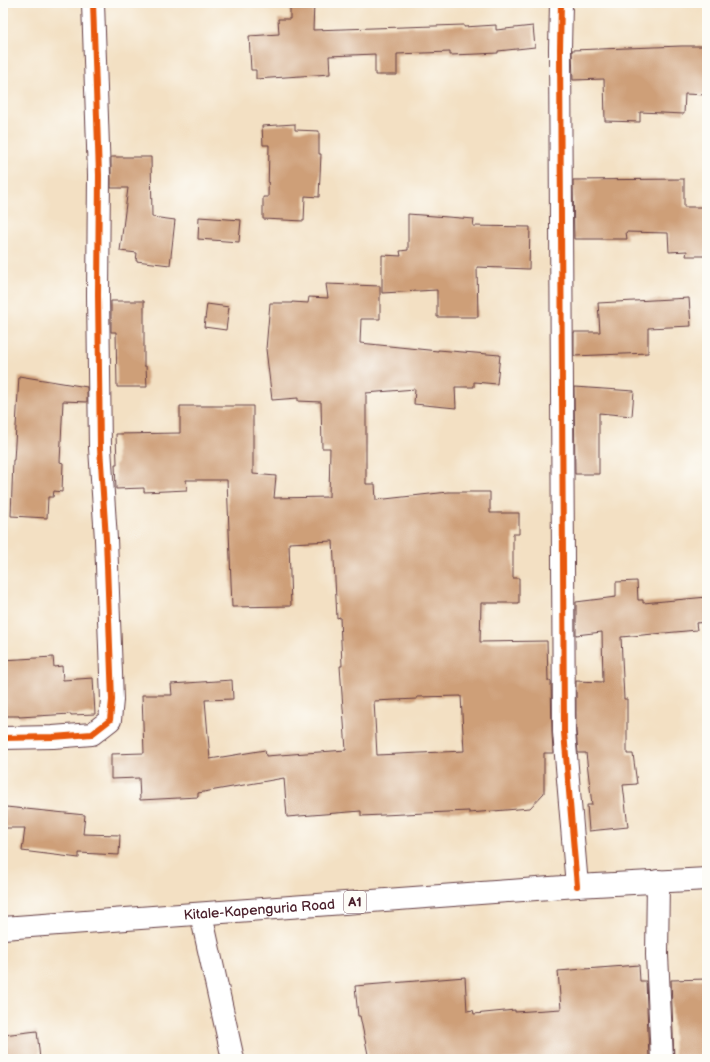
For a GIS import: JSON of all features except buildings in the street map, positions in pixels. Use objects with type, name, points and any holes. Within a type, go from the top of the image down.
[{"type":"main road","points":[[3,738],[53,737],[92,734],[110,720],[112,700],[100,448],[98,295],[99,175],[93,3]]},
{"type":"main road","points":[[561,3],[564,732],[577,886]]},
{"type":"main road","name":"Kitale-Kapenguria Road","points":[[3,928],[577,886],[707,879]]},
{"type":"main road","points":[[658,881],[657,955],[662,1059]]},
{"type":"main road","points":[[202,914],[233,1059]]},
{"type":"cycle path","points":[[3,738],[53,737],[92,734],[110,720],[112,700],[106,539],[100,448],[98,295],[99,175],[93,3]]},
{"type":"cycle path","points":[[561,3],[564,732],[577,886]]}]
